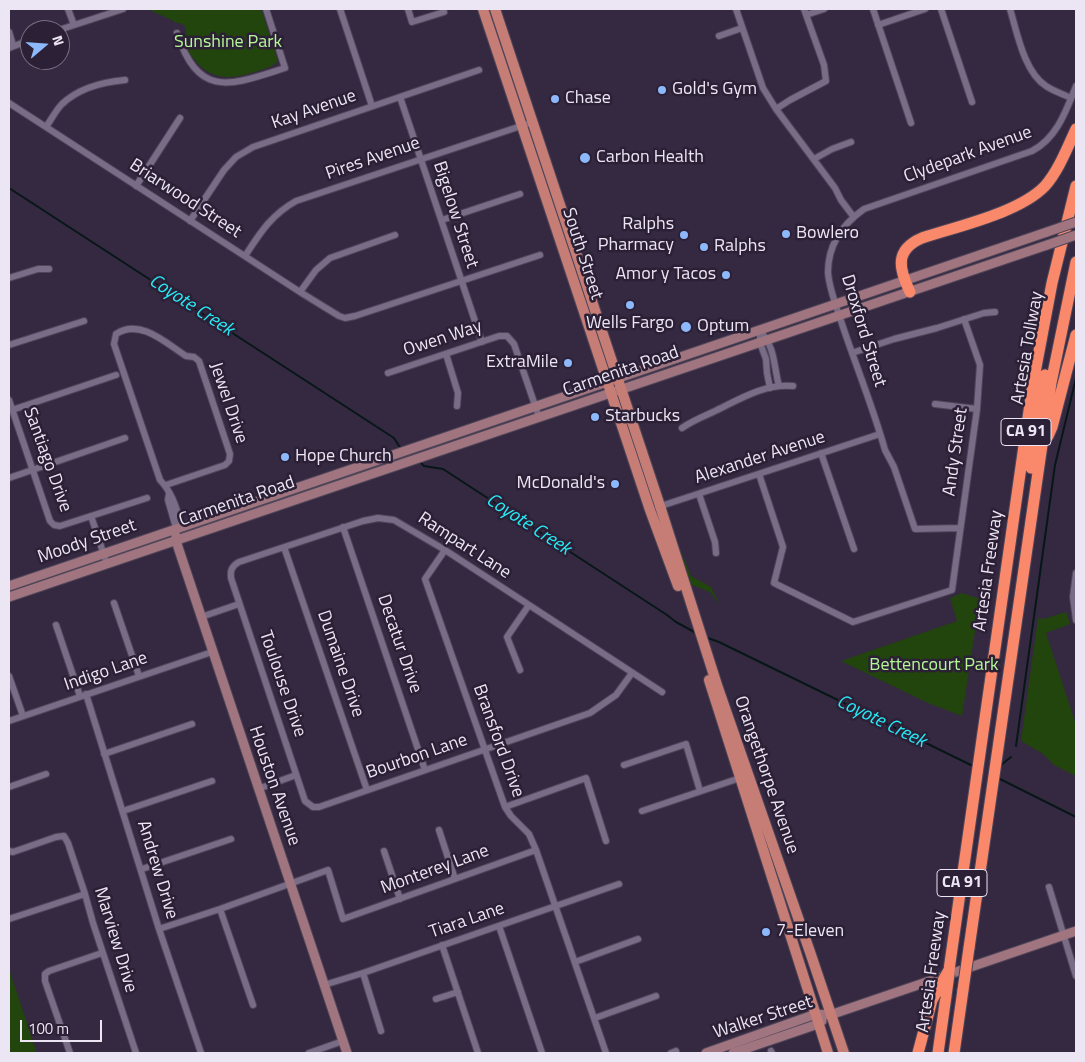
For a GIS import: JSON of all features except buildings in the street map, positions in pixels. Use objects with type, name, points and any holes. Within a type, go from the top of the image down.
[{"type":"highway","points":[[910,292],[901,268],[906,248],[913,242],[1014,208],[1029,200],[1045,186],[1058,167],[1076,129]]},
{"type":"highway","name":"Artesia Freeway","points":[[938,1053],[1033,383],[1052,283],[1076,186]]},
{"type":"highway","name":"Artesia Tollway","points":[[1001,612],[1006,604],[1038,382],[1076,210]]},
{"type":"highway","name":"Artesia Freeway","points":[[954,1053],[1041,451],[1058,343],[1076,262]]},
{"type":"highway","points":[[1041,451],[1052,427],[1076,335]]},
{"type":"highway","name":"Artesia Tollway","points":[[1023,577],[1018,566],[1036,428],[1049,352],[1058,343]]},
{"type":"highway","points":[[918,1053],[932,1000],[949,970]]},
{"type":"main road","name":"South Street","points":[[483,9],[650,510]]},
{"type":"main road","name":"South Street","points":[[495,9],[660,506]]},
{"type":"main road","name":"Carmenita Road","points":[[176,528],[1076,222]]},
{"type":"main road","name":"Carmenita Road","points":[[176,541],[1076,235]]},
{"type":"main road","name":"Orangethorpe Avenue","points":[[660,506],[682,587],[709,669],[715,702],[745,777],[844,1053]]},
{"type":"main road","name":"Orangethorpe Avenue","points":[[650,510],[682,587]]},
{"type":"main road","name":"Houston Avenue","points":[[176,528],[176,541],[212,652],[347,1053]]},
{"type":"main road","name":"Moody Street","points":[[9,586],[176,528]]},
{"type":"main road","name":"Moody Street","points":[[9,595],[176,541]]},
{"type":"main road","name":"Orangethorpe Avenue","points":[[745,777],[828,1053]]},
{"type":"main road","name":"Walker Street","points":[[736,1052],[754,1050],[830,1014],[1076,931]]},
{"type":"main road","name":"Walker Street","points":[[706,1053],[724,1050],[759,1035],[817,1019]]},
{"type":"main road","points":[[736,1052],[745,1044],[757,1040],[759,1035]]},
{"type":"street","points":[[68,9],[74,25]]},
{"type":"street","points":[[70,26],[123,9]]},
{"type":"street","points":[[177,33],[188,61],[203,75],[222,83],[240,82],[285,68],[266,9]]},
{"type":"street","points":[[340,9],[372,106]]},
{"type":"street","points":[[408,9],[412,22],[444,12]]},
{"type":"street","points":[[736,9],[763,88],[776,109],[854,216]]},
{"type":"street","points":[[776,109],[826,81],[824,65],[805,12],[824,9]]},
{"type":"street","points":[[873,9],[911,123]]},
{"type":"street","points":[[878,25],[925,9]]},
{"type":"street","points":[[941,9],[972,102]]},
{"type":"street","points":[[1010,9],[1028,64],[1035,76],[1046,86],[1071,98]]},
{"type":"street","points":[[718,36],[742,28]]},
{"type":"street","points":[[9,32],[11,47]]},
{"type":"street","name":"Kay Avenue","points":[[190,221],[224,170],[236,157],[253,147],[479,70]]},
{"type":"street","points":[[46,127],[61,105],[75,94],[109,82],[125,80]]},
{"type":"street","name":"Clydepark Avenue","points":[[854,216],[864,209],[879,203],[1032,151],[1043,145],[1054,134],[1076,86]]},
{"type":"street","name":"Bigelow Street","points":[[400,97],[482,342]]},
{"type":"street","name":"Briarwood Street","points":[[9,103],[339,316],[345,318],[355,316],[462,281]]},
{"type":"street","points":[[136,186],[180,118]]},
{"type":"street","name":"Pires Avenue","points":[[245,256],[266,224],[281,210],[296,201],[533,122]]},
{"type":"street","points":[[814,159],[832,149],[852,142]]},
{"type":"street","points":[[442,220],[520,194]]},
{"type":"street","name":"Droxford Street","points":[[854,216],[839,232],[833,245],[829,262],[830,282],[852,353],[885,450],[894,467],[915,529],[960,528]]},
{"type":"street","points":[[300,292],[316,270],[330,258],[395,236]]},
{"type":"street","points":[[462,281],[540,255]]},
{"type":"street","points":[[9,278],[38,269],[48,269]]},
{"type":"street","points":[[852,353],[984,313],[995,312]]},
{"type":"street","name":"Andy Street","points":[[759,474],[784,547],[774,582],[853,622],[952,590],[977,409],[980,365],[964,319]]},
{"type":"street","points":[[9,345],[84,321]]},
{"type":"street","name":"Jewel Drive","points":[[166,485],[224,465],[229,461],[230,454],[199,361],[186,356],[145,330],[122,331],[116,334],[114,344],[160,480],[166,485],[173,498],[180,521],[176,528]]},
{"type":"street","points":[[760,330],[764,341],[766,373],[770,388]]},
{"type":"street","name":"Owen Way","points":[[388,373],[499,336],[507,336],[514,344],[535,406]]},
{"type":"street","points":[[764,341],[775,357],[775,372],[778,386]]},
{"type":"street","points":[[446,354],[458,393],[457,406]]},
{"type":"street","points":[[12,410],[116,375]]},
{"type":"street","points":[[682,428],[692,421],[742,397],[778,386],[793,386]]},
{"type":"street","name":"Santiago Drive","points":[[9,400],[52,523],[60,526],[91,516]]},
{"type":"street","points":[[934,404],[977,409]]},
{"type":"street","points":[[535,406],[539,417]]},
{"type":"street","name":"Alexander Avenue","points":[[650,510],[880,434]]},
{"type":"street","points":[[9,478],[125,438]]},
{"type":"street","points":[[821,453],[854,549]]},
{"type":"street","points":[[699,494],[715,542],[716,554]]},
{"type":"street","points":[[106,564],[91,516],[147,498]]},
{"type":"street","name":"Rampart Lane","points":[[231,569],[239,562],[344,527],[378,518],[394,520],[445,550],[662,692]]},
{"type":"street","name":"Decatur Drive","points":[[344,527],[425,770]]},
{"type":"street","name":"Dumaine Drive","points":[[284,547],[367,790]]},
{"type":"street","name":"Bransford Drive","points":[[445,550],[425,579],[505,807],[529,834],[536,850],[606,1053]]},
{"type":"street","name":"Toulouse Drive","points":[[231,569],[231,578],[239,604],[296,775],[305,800],[310,806]]},
{"type":"street","points":[[1076,573],[1073,597],[1076,616]]},
{"type":"street","points":[[114,603],[139,676]]},
{"type":"street","points":[[201,617],[239,604]]},
{"type":"street","points":[[520,670],[507,637],[529,605]]},
{"type":"street","name":"Andrew Drive","points":[[56,625],[104,754],[201,1053]]},
{"type":"street","name":"Indigo Lane","points":[[9,721],[212,652]]},
{"type":"street","name":"Bourbon Lane","points":[[310,806],[319,807],[590,713],[616,695],[632,673]]},
{"type":"street","points":[[9,676],[23,716]]},
{"type":"street","points":[[104,754],[192,724]]},
{"type":"street","points":[[624,765],[686,744],[700,791]]},
{"type":"street","points":[[9,787],[46,774]]},
{"type":"street","points":[[258,789],[296,775]]},
{"type":"street","points":[[642,811],[745,777]]},
{"type":"street","points":[[505,807],[586,778],[606,841]]},
{"type":"street","points":[[123,812],[212,781]]},
{"type":"street","points":[[440,830],[455,879]]},
{"type":"street","name":"Marview Drive","points":[[9,851],[13,852],[64,836],[85,894],[102,953],[136,1053]]},
{"type":"street","points":[[142,869],[231,839]]},
{"type":"street","name":"Monterey Lane","points":[[290,883],[328,870],[343,919],[536,850]]},
{"type":"street","points":[[384,851],[400,899]]},
{"type":"street","points":[[160,929],[290,883]]},
{"type":"street","name":"Tiara Lane","points":[[324,985],[619,884]]},
{"type":"street","points":[[1049,887],[1076,976]]},
{"type":"street","points":[[9,919],[85,894]]},
{"type":"street","points":[[220,909],[253,1006]]},
{"type":"street","points":[[499,926],[542,1053]]},
{"type":"street","points":[[575,962],[638,939]]},
{"type":"street","points":[[442,945],[478,1053]]},
{"type":"street","points":[[70,1053],[45,974],[102,953]]},
{"type":"street","points":[[363,973],[382,1032]]},
{"type":"street","points":[[436,999],[458,992]]},
{"type":"street","points":[[595,1018],[656,996]]},
{"type":"street","points":[[308,1053],[343,1041]]},
{"type":"green space","name":"Sunshine Park","points":[[147,9],[261,9],[278,61],[269,67],[240,76],[223,77],[215,75],[208,72],[189,53],[186,47],[186,28],[183,24],[175,23]]},
{"type":"green space","points":[[681,550],[691,576],[711,587],[720,605],[710,592],[690,584]]},
{"type":"green space","name":"Bettencourt Park","points":[[962,593],[980,599],[962,716],[928,703],[841,661],[957,621],[950,598]]},
{"type":"green space","points":[[1066,612],[1070,624],[1046,633],[1076,725],[1076,776],[1054,765],[1043,754],[1021,741],[1038,618],[1043,619]]},
{"type":"green space","points":[[9,969],[37,1053],[9,1053]]},
{"type":"waterway","name":"Coyote Creek","points":[[9,188],[394,438],[403,449]]},
{"type":"waterway","points":[[1016,746],[1055,465],[1076,378]]},
{"type":"waterway","name":"Coyote Creek","points":[[419,461],[424,466],[443,469],[676,622],[696,633]]},
{"type":"waterway","name":"Coyote Creek","points":[[705,637],[719,642],[973,766]]},
{"type":"waterway","points":[[1001,765],[1011,757]]},
{"type":"waterway","name":"Coyote Creek","points":[[998,778],[1076,817]]},
{"type":"place","name":"Gold's Gym","points":[[662,90]]},
{"type":"place","name":"Chase","points":[[555,99]]},
{"type":"place","name":"Carbon Health","points":[[585,158]]},
{"type":"place","name":"Bowlero","points":[[786,234]]},
{"type":"place","name":"Ralphs Pharmacy","points":[[684,235]]},
{"type":"place","name":"Ralphs","points":[[704,247]]},
{"type":"place","name":"Amor y Tacos","points":[[726,275]]},
{"type":"place","name":"Wells Fargo","points":[[630,305]]},
{"type":"place","name":"Optum","points":[[686,327]]},
{"type":"place","name":"ExtraMile","points":[[568,363]]},
{"type":"place","name":"Starbucks","points":[[595,417]]},
{"type":"place","name":"Hope Church","points":[[285,457]]},
{"type":"place","name":"McDonald's","points":[[615,484]]},
{"type":"place","name":"7-Eleven","points":[[766,932]]}]
